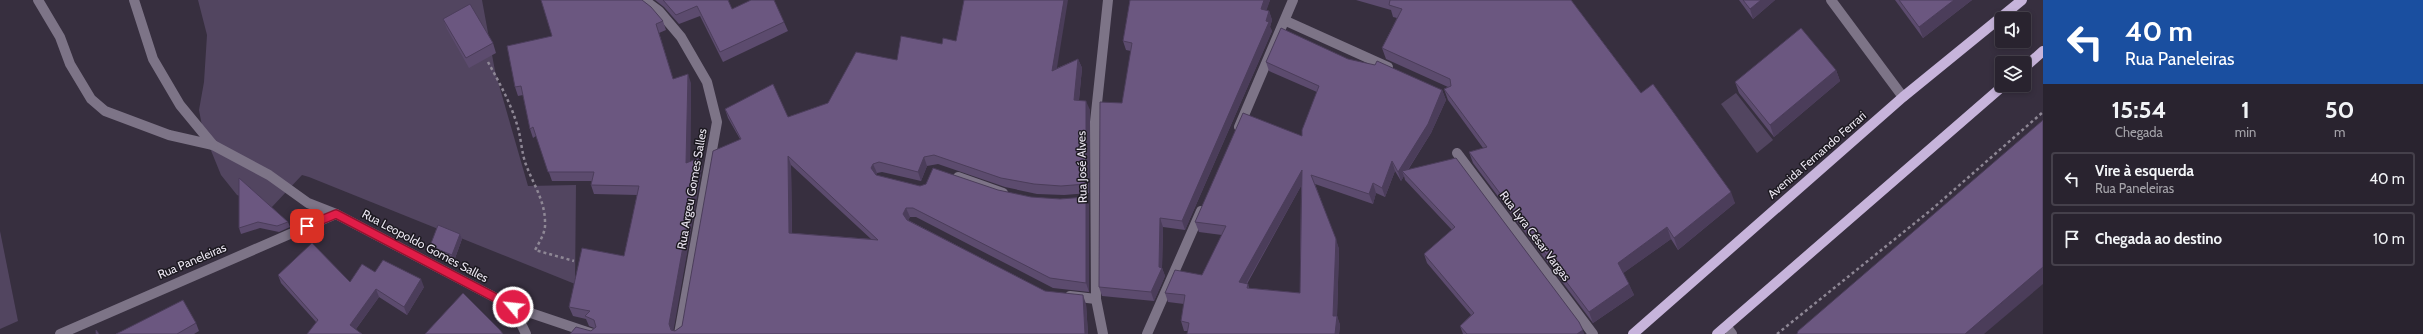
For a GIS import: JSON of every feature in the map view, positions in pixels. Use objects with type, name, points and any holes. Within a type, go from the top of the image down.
[{"type":"main road","name":"Avenida Fernando Ferrari","points":[[1633,334],[1903,96],[2022,0]]},
{"type":"main road","points":[[2031,62],[2043,51]]},
{"type":"main road","points":[[1718,334],[1729,330],[1996,92]]},
{"type":"street","points":[[38,0],[60,37],[70,64],[90,99],[105,111],[128,120],[169,135],[213,145]]},
{"type":"street","points":[[134,0],[153,59],[180,105],[213,145]]},
{"type":"street","name":"Rua Argeu Gomes Salles","points":[[644,0],[659,11],[682,37],[707,82],[717,122],[679,334]]},
{"type":"street","name":"Rua José Alves","points":[[1103,334],[1096,299],[1095,122],[1108,0]]},
{"type":"street","points":[[1234,138],[1286,21],[1293,0]]},
{"type":"street","points":[[1831,0],[1903,96]]},
{"type":"street","points":[[1286,21],[1397,71]]},
{"type":"street","name":"Rua Leopoldo Gomes Salles","points":[[213,145],[269,175],[308,203],[336,214],[513,307],[593,334]]},
{"type":"street","name":"Rua Lyra César Vargas","points":[[1457,154],[1593,334]]},
{"type":"street","points":[[949,174],[1016,196]]},
{"type":"street","points":[[1083,200],[1096,199]]},
{"type":"street","points":[[1146,334],[1205,203]]},
{"type":"street","name":"Rua Paneleiras","points":[[60,334],[336,214]]},
{"type":"street","points":[[1058,295],[1096,299]]},
{"type":"street","points":[[513,307],[526,334]]},
{"type":"path","points":[[488,62],[504,92],[518,130],[524,160],[544,202],[546,223],[542,237],[535,250],[574,261]]},
{"type":"path","points":[[1777,334],[1931,210],[2043,112]]},
{"type":"shaded area","points":[[198,0],[482,0],[495,71],[528,186],[576,185],[575,284],[302,175],[271,208],[237,195],[221,175],[203,131],[199,110],[204,82],[207,35]]},
{"type":"shaded area","points":[[1736,93],[1773,140],[1757,153],[1721,104]]},
{"type":"shaded area","points":[[0,231],[18,321],[0,329]]},
{"type":"building","points":[[541,0],[642,0],[651,7],[663,21],[656,24],[673,79],[688,74],[686,163],[699,158],[669,324],[671,330],[675,331],[682,326],[713,151],[741,139],[725,109],[773,84],[788,117],[828,103],[856,52],[897,60],[901,36],[942,44],[943,38],[956,41],[964,0],[1064,0],[1052,71],[1078,59],[1074,100],[1086,101],[1086,184],[1061,186],[1034,184],[1001,178],[934,155],[924,157],[918,172],[879,162],[873,164],[871,168],[876,175],[920,186],[926,184],[933,168],[998,190],[1031,197],[1060,199],[1086,197],[1086,283],[1050,278],[913,208],[906,208],[903,214],[907,220],[1045,291],[1083,295],[1085,334],[570,334],[576,327],[591,331],[596,327],[594,320],[585,316],[590,311],[569,307],[582,248],[624,256],[639,186],[591,185],[594,172],[548,172],[533,127],[530,129],[521,86],[515,87],[507,46],[552,36]],"holes":[[[788,156],[878,240],[789,233]]]},
{"type":"building","points":[[663,0],[728,0],[732,9],[751,0],[774,0],[784,22],[720,52],[697,6],[676,15]]},
{"type":"building","points":[[1130,0],[1264,0],[1261,9],[1269,11],[1266,21],[1269,22],[1182,221],[1160,218],[1159,267],[1162,268],[1151,292],[1099,287],[1100,102],[1122,103],[1132,43],[1123,41]]},
{"type":"building","points":[[1390,0],[1571,0],[1641,93],[1653,84],[1731,192],[1674,238],[1667,227],[1618,263],[1629,284],[1589,312],[1469,152],[1487,147],[1444,89],[1451,86],[1450,79],[1382,48],[1402,9],[1389,5]]},
{"type":"building","points":[[1743,0],[1761,0],[1750,9]]},
{"type":"building","points":[[1899,0],[1954,0],[1919,27]]},
{"type":"building","points":[[470,4],[493,43],[466,58],[443,19]]},
{"type":"building","points":[[1281,28],[1348,59],[1375,65],[1377,61],[1442,90],[1428,124],[1398,172],[1392,161],[1382,188],[1373,183],[1369,194],[1311,175],[1336,239],[1333,316],[1337,316],[1335,334],[1187,334],[1189,323],[1181,321],[1185,295],[1165,293],[1175,270],[1202,275],[1226,226],[1195,222],[1243,113],[1302,136],[1302,130],[1319,86],[1266,62]],"holes":[[[1302,170],[1300,293],[1247,288],[1248,284],[1239,282]]]},
{"type":"building","points":[[1801,28],[1836,70],[1770,125],[1735,82]]},
{"type":"building","points":[[2043,120],[2043,267],[1965,334],[1797,334],[1798,331]]},
{"type":"building","points":[[1456,158],[1579,322],[1583,330],[1577,334],[1467,334],[1460,326],[1474,313],[1424,254],[1455,227],[1402,171]]},
{"type":"building","points":[[239,178],[288,222],[277,226],[258,222],[239,228]]},
{"type":"building","points":[[438,225],[460,234],[452,255],[430,246]]},
{"type":"building","points":[[312,243],[350,282],[362,264],[375,272],[383,260],[421,279],[404,307],[376,289],[350,325],[362,334],[307,334],[318,320],[278,275]]},
{"type":"building","points":[[463,293],[500,330],[503,334],[425,334]]},
{"type":"building","points":[[183,300],[196,323],[177,334],[116,334]]},
{"type":"route","points":[[307,226],[336,214],[513,307]]}]
